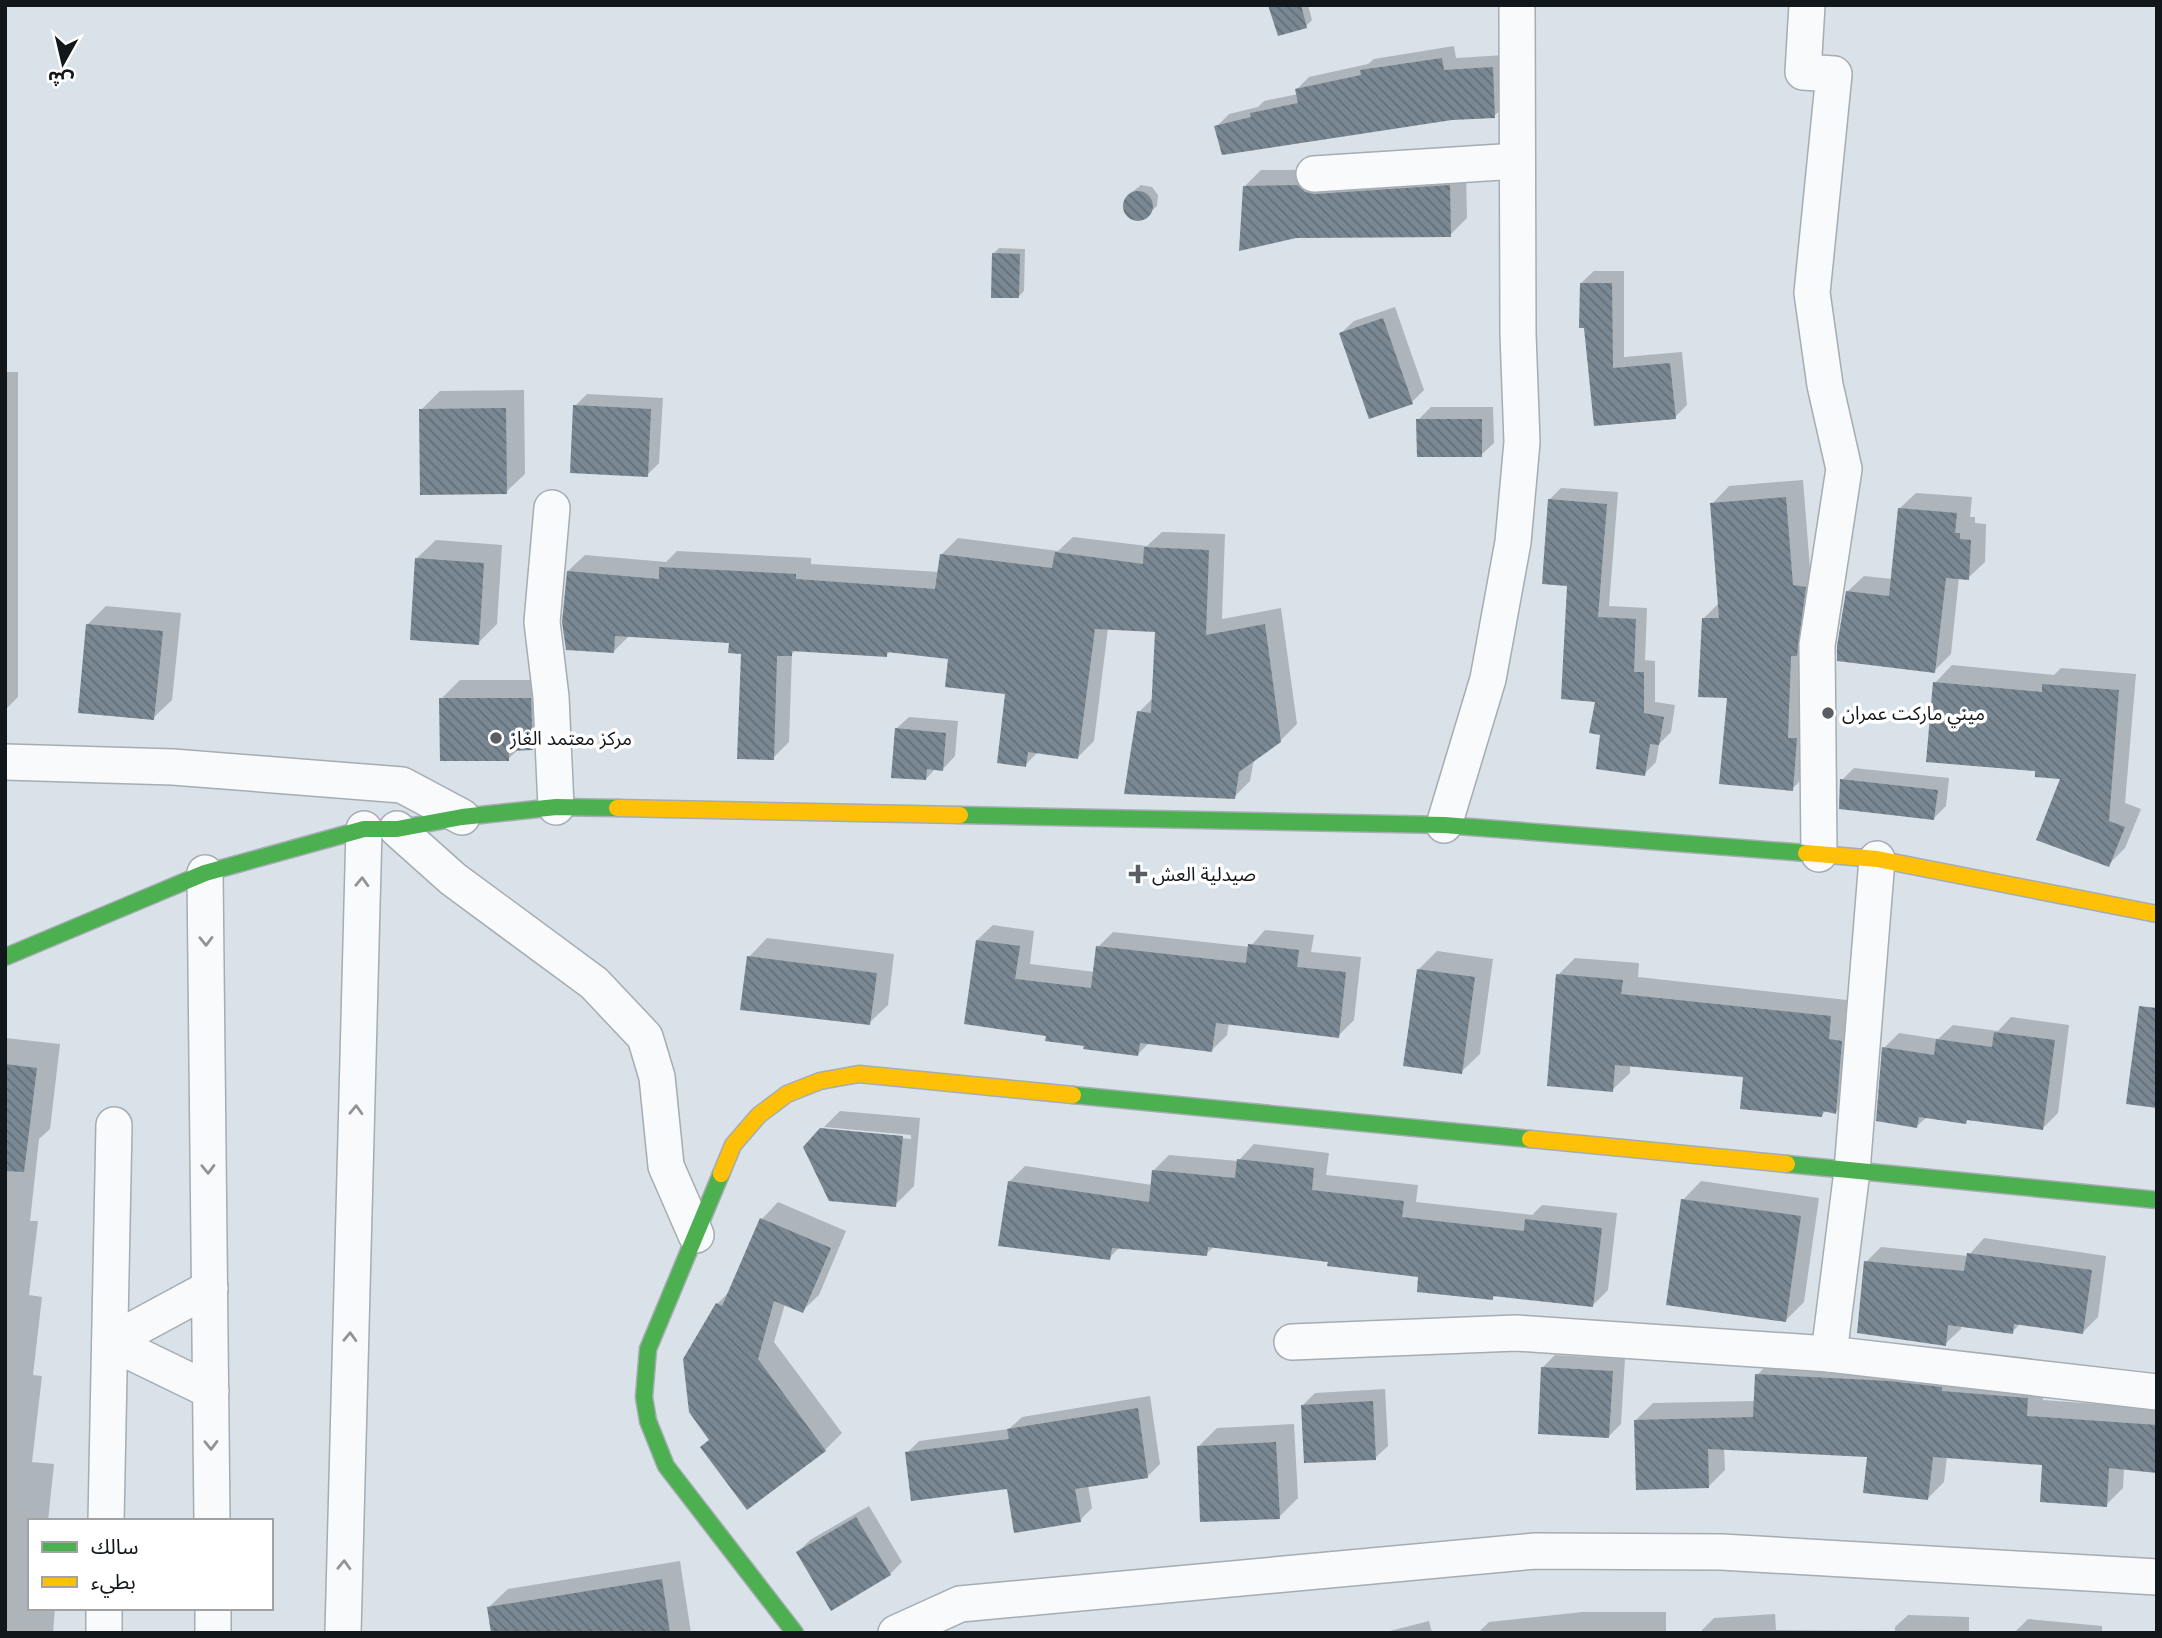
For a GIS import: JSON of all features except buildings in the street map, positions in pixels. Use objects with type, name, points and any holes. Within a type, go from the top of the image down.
[{"type":"main road","points":[[5,957],[205,873],[381,830],[462,817],[556,807],[1444,825],[1877,859],[2157,914]]},
{"type":"main road","points":[[795,1633],[673,1476],[655,1444],[644,1397],[648,1349],[733,1145],[766,1107],[799,1088],[834,1076],[859,1074],[2157,1200]]},
{"type":"street","points":[[1444,825],[1488,678],[1513,542],[1522,442],[1518,334],[1517,5]]},
{"type":"street","points":[[1807,5],[1803,72],[1834,74],[1812,293],[1825,385],[1844,470],[1817,645],[1819,854]]},
{"type":"street","points":[[1314,174],[1517,161]]},
{"type":"street","points":[[552,508],[542,622],[551,697],[556,807]]},
{"type":"street","points":[[5,762],[173,767],[402,785],[462,817]]},
{"type":"street","points":[[381,830],[453,879],[594,983],[645,1037],[657,1077],[666,1166],[696,1235]]},
{"type":"street","points":[[343,1633],[381,830]]},
{"type":"street","points":[[1829,1354],[1852,1171],[1877,859]]},
{"type":"street","points":[[205,873],[212,1519]]},
{"type":"street","points":[[106,1519],[114,1125]]},
{"type":"street","points":[[110,1342],[210,1288]]},
{"type":"street","points":[[1292,1342],[1516,1333],[1829,1354],[2157,1392]]},
{"type":"street","points":[[110,1342],[211,1391]]},
{"type":"street","points":[[896,1633],[960,1604],[1535,1551],[1721,1552],[2157,1577]]},
{"type":"street","points":[[104,1610],[104,1633]]},
{"type":"street","points":[[213,1610],[214,1633]]},
{"type":"traffic: fast","points":[[5,957],[205,873],[364,829],[397,829],[462,817],[556,807],[617,808]]},
{"type":"traffic: fast","points":[[960,815],[1444,825],[1806,853]]},
{"type":"traffic: fast","points":[[1073,1095],[1530,1139]]},
{"type":"traffic: fast","points":[[1787,1164],[2157,1200]]},
{"type":"traffic: fast","points":[[721,1174],[648,1349],[644,1397],[648,1421],[666,1466],[795,1633]]},
{"type":"traffic: slow","points":[[617,808],[960,815]]},
{"type":"traffic: slow","points":[[1806,853],[1877,859],[2157,914]]},
{"type":"traffic: slow","points":[[721,1174],[733,1145],[759,1115],[787,1094],[820,1081],[859,1074],[1073,1095]]},
{"type":"traffic: slow","points":[[1530,1139],[1787,1164]]},
{"type":"place","name":"ميني ماركت عمران","points":[[1828,713]]},
{"type":"place","name":"مركز معتمد الغاز","points":[[496,738]]},
{"type":"place","name":"صيدلية العش","points":[[1138,874]]}]
